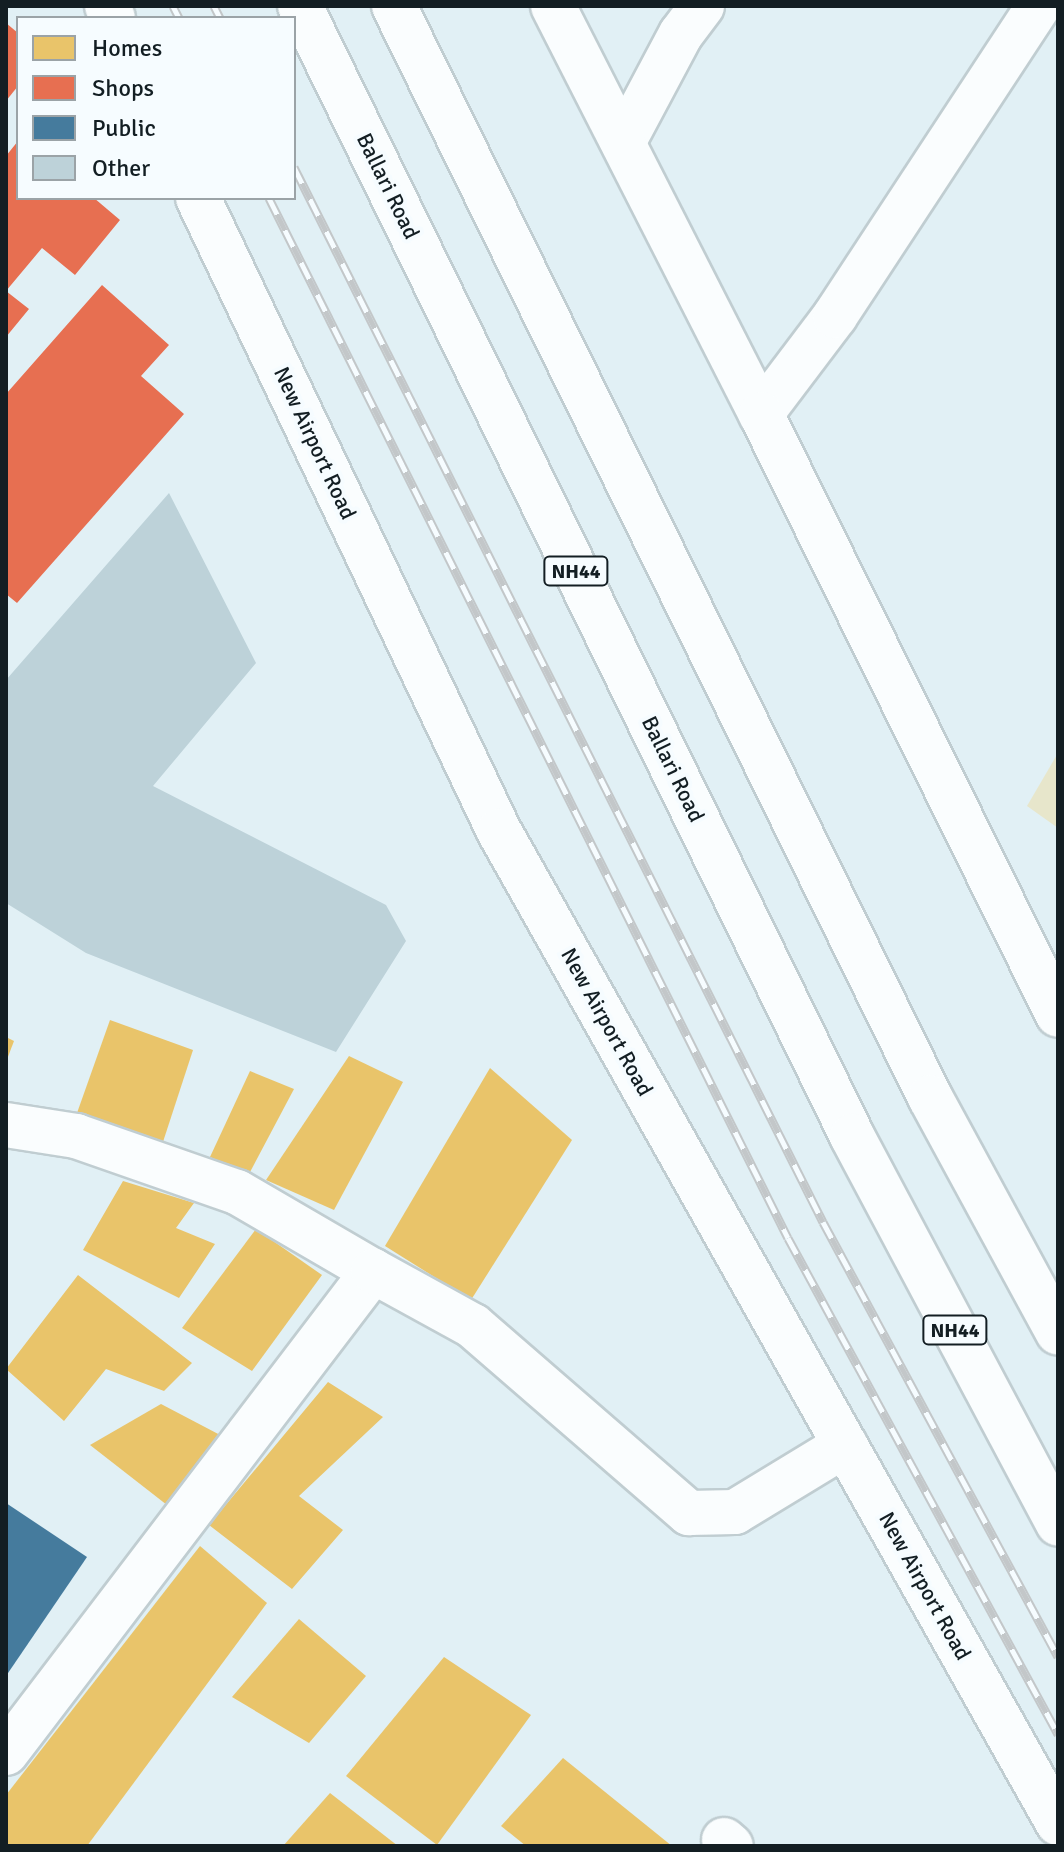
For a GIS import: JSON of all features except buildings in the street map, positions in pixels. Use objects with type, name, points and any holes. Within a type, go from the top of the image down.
[{"type":"main road","name":"Ballari Road","points":[[300,6],[852,1136],[1058,1524]]},
{"type":"main road","points":[[394,6],[930,1097],[1058,1333]]},
{"type":"main road","points":[[553,6],[761,414],[1058,1015]]},
{"type":"main road","points":[[624,141],[681,34],[702,6]]},
{"type":"main road","points":[[761,414],[835,316],[1039,6]]},
{"type":"main road","name":"New Airport Road","points":[[199,200],[499,831],[1058,1823]]},
{"type":"main road","points":[[6,1125],[76,1136],[237,1192],[473,1326],[689,1513],[735,1512],[845,1445]]},
{"type":"main road","points":[[6,1753],[373,1271]]},
{"type":"green space","points":[[1058,753],[1058,828],[1027,806]]},
{"type":"railway","points":[[173,6],[178,16]]},
{"type":"railway","points":[[214,6],[219,16]]},
{"type":"railway","points":[[296,171],[823,1222],[1058,1656]]},
{"type":"railway","points":[[270,200],[788,1238],[1058,1734]]}]
